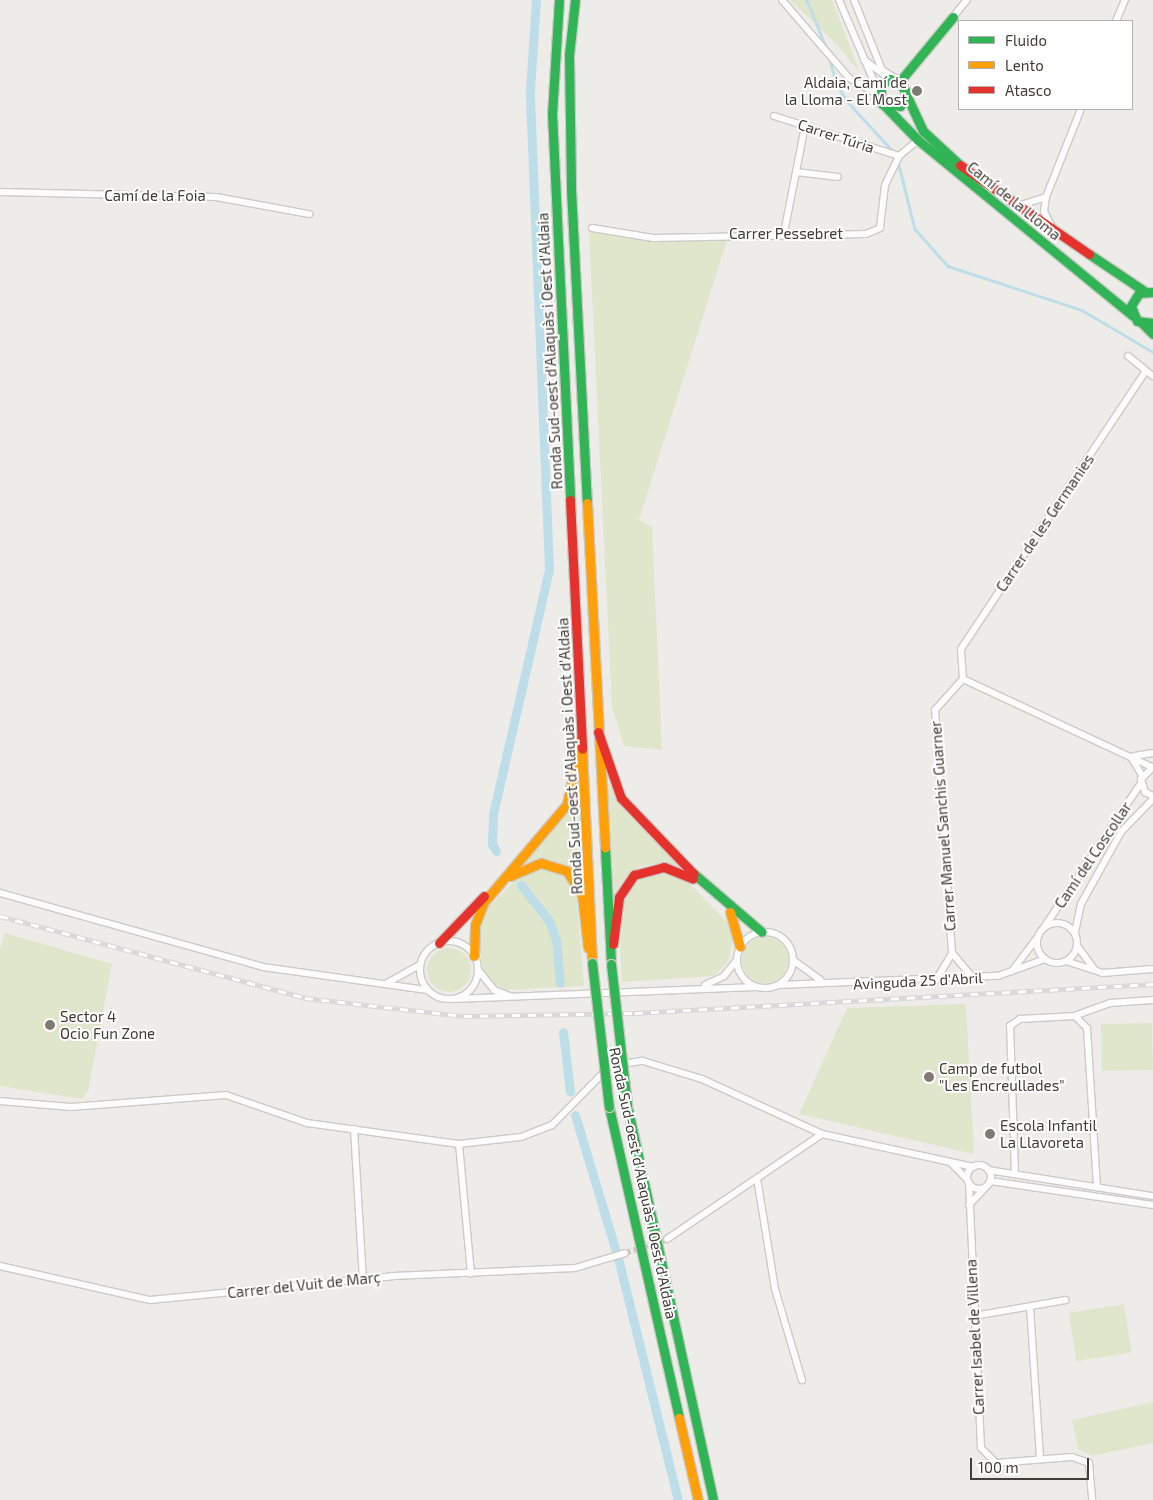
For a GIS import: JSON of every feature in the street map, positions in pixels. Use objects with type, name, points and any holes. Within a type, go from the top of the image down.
[{"type":"main road","name":"Ronda Sud-oest d'Alaquàs i Oest d'Aldaia","points":[[559,0],[552,113],[592,963],[609,1107],[698,1500]]},
{"type":"main road","name":"Ronda Sud-oest d'Alaquàs i Oest d'Aldaia","points":[[575,0],[568,114],[597,730],[612,964],[627,1105],[713,1500]]},
{"type":"main road","points":[[900,83],[900,106],[882,104],[878,93],[900,83],[953,17]]},
{"type":"main road","name":"Camí de la Lloma","points":[[900,83],[923,130],[975,177],[1149,292]]},
{"type":"main road","name":"Camí de la Lloma","points":[[882,104],[918,140],[1153,334]]},
{"type":"main road","points":[[1133,316],[1132,300],[1149,292]]},
{"type":"main road","points":[[1140,322],[1153,323]]},
{"type":"main road","points":[[597,730],[621,798],[700,882],[727,907],[762,932]]},
{"type":"main road","points":[[439,943],[501,882],[567,804],[582,731]]},
{"type":"main road","points":[[501,882],[536,864],[567,871],[582,895],[592,963]]},
{"type":"main road","points":[[612,964],[618,898],[630,879],[643,870],[664,867],[700,882]]},
{"type":"main road","points":[[474,956],[475,925],[491,892]]},
{"type":"main road","points":[[727,907],[735,920],[740,946]]},
{"type":"street","points":[[782,0],[849,78],[878,93]]},
{"type":"street","points":[[839,0],[861,57],[878,93]]},
{"type":"street","name":"Camí de la Lloma","points":[[854,0],[882,70],[900,83]]},
{"type":"street","points":[[953,17],[967,0]]},
{"type":"street","points":[[1116,20],[1125,0]]},
{"type":"street","points":[[861,57],[900,83]]},
{"type":"street","points":[[1054,231],[1044,212],[1046,197],[1081,110]]},
{"type":"street","name":"Carrer Túria","points":[[774,116],[899,156]]},
{"type":"street","points":[[784,233],[805,126]]},
{"type":"street","name":"Carrer Pessebret","points":[[592,228],[653,238],[784,233],[866,234],[880,228],[885,185],[899,156],[918,140]]},
{"type":"street","points":[[796,172],[838,177]]},
{"type":"street","name":"Camí de la Foia","points":[[0,192],[216,197],[309,214]]},
{"type":"street","points":[[1018,206],[1046,197]]},
{"type":"street","points":[[1128,356],[1153,376]]},
{"type":"street","name":"Carrer de les Germanies","points":[[962,680],[961,648],[1146,371]]},
{"type":"street","points":[[962,680],[1131,755],[1152,767],[1142,775]]},
{"type":"street","name":"Carrer Manuel Sanchis Guarner","points":[[936,980],[952,953],[935,710],[962,680]]},
{"type":"street","points":[[1131,755],[1153,754]]},
{"type":"street","points":[[1131,755],[1142,775],[1141,783],[1153,798]]},
{"type":"street","name":"Camí del Coscollar","points":[[1046,926],[1141,783]]},
{"type":"street","name":"Camí del Coscollar","points":[[1076,932],[1081,904],[1121,832],[1153,798]]},
{"type":"street","points":[[0,893],[263,967],[378,985],[427,990],[440,998],[516,997],[704,986],[756,987],[779,985],[790,974],[793,960]]},
{"type":"street","points":[[1011,972],[1046,926],[1062,922],[1076,932],[1078,946],[1100,972]]},
{"type":"street","points":[[704,986],[724,976],[736,961],[740,946],[762,932],[787,943],[793,960],[807,974],[824,982]]},
{"type":"street","points":[[1037,938],[1045,959],[1066,961],[1100,972],[1153,969]]},
{"type":"street","points":[[378,985],[397,980],[420,965],[427,951],[439,943],[463,945],[474,956],[478,969],[494,990],[516,997]]},
{"type":"street","points":[[1066,961],[1078,946]]},
{"type":"street","name":"Carrer Manuel Sanchis Guarner","points":[[952,953],[974,978]]},
{"type":"street","name":"Avinguda 25 d'Abril","points":[[779,985],[974,978],[1011,972],[1045,959]]},
{"type":"street","points":[[736,961],[742,977],[756,987]]},
{"type":"street","points":[[420,965],[427,990]]},
{"type":"street","points":[[454,999],[472,988],[478,969]]},
{"type":"street","points":[[1015,1174],[1010,1026],[1020,1019],[1075,1016],[1110,1003],[1153,1000]]},
{"type":"street","points":[[1075,1016],[1087,1028],[1097,1187]]},
{"type":"street","points":[[0,1101],[71,1107],[226,1095],[307,1123],[459,1144],[521,1137],[552,1125],[610,1066],[643,1061],[698,1078],[822,1134],[952,1164],[1153,1196]]},
{"type":"street","points":[[354,1129],[363,1279]]},
{"type":"street","points":[[667,1240],[822,1134]]},
{"type":"street","points":[[459,1144],[471,1272]]},
{"type":"street","points":[[952,1164],[974,1188],[986,1187]]},
{"type":"street","points":[[968,1181],[973,1167]]},
{"type":"street","points":[[969,1205],[990,1181],[988,1170]]},
{"type":"street","points":[[758,1178],[775,1289],[802,1380]]},
{"type":"street","name":"Carrer Isabel de Villena","points":[[968,1181],[981,1448],[996,1462],[1040,1459]]},
{"type":"street","points":[[990,1181],[1153,1205]]},
{"type":"street","name":"Carrer del Vuit de Març","points":[[0,1266],[150,1300],[363,1279],[575,1268],[611,1259],[625,1253]]},
{"type":"street","points":[[974,1316],[1066,1300]]},
{"type":"street","points":[[1030,1307],[1040,1459],[1072,1457],[1089,1463],[1092,1500]]},
{"type":"green space","points":[[790,0],[832,0],[860,73],[838,46]]},
{"type":"green space","points":[[589,232],[654,241],[727,240],[639,520],[652,527],[662,750],[624,746],[612,707]]},
{"type":"green space","points":[[607,780],[628,814],[681,866],[659,863],[639,867],[622,881],[613,900]]},
{"type":"green space","points":[[578,788],[582,882],[558,862],[524,863],[564,818]]},
{"type":"green space","points":[[537,868],[563,874],[576,890],[584,986],[505,990],[489,981],[484,972],[478,943],[483,913],[520,875]]},
{"type":"green space","points":[[654,871],[686,880],[730,925],[734,936],[728,961],[714,976],[622,982],[619,931],[624,897],[638,878]]},
{"type":"green space","name":"Sector 4 Ocio Fun Zone","points":[[5,933],[112,964],[88,1091],[82,1099],[0,1086],[0,950]]},
{"type":"green space","points":[[770,937],[782,943],[787,951],[787,969],[782,977],[774,982],[760,983],[748,977],[743,969],[742,955],[748,943],[756,938]]},
{"type":"green space","points":[[453,948],[465,954],[470,961],[470,979],[465,986],[458,991],[445,992],[437,989],[430,982],[427,966],[430,958],[437,951]]},
{"type":"green space","points":[[966,1004],[974,1154],[799,1114],[847,1008]]},
{"type":"green space","points":[[1152,1023],[1153,1070],[1102,1071],[1101,1024]]},
{"type":"green space","points":[[1124,1304],[1132,1352],[1076,1361],[1069,1313]]},
{"type":"green space","points":[[1153,1402],[1153,1443],[1092,1456],[1078,1449],[1072,1420]]},
{"type":"waterway","points":[[496,851],[492,844],[493,814],[549,570],[530,90],[536,0]]},
{"type":"waterway","points":[[807,0],[826,47]]},
{"type":"waterway","points":[[829,57],[837,85],[848,102],[892,150]]},
{"type":"waterway","points":[[899,165],[915,229],[948,266],[1082,310],[1153,352]]},
{"type":"waterway","points":[[521,885],[549,921],[556,940],[560,983]]},
{"type":"waterway","points":[[563,1032],[570,1092]]},
{"type":"waterway","points":[[575,1115],[619,1262],[678,1500]]},
{"type":"tunnel","points":[[625,1253],[667,1239]]},
{"type":"railway","points":[[0,916],[305,998],[464,1016],[635,1013],[1153,984]]},
{"type":"traffic: fast","points":[[559,0],[552,113],[570,500]]},
{"type":"traffic: fast","points":[[575,0],[569,55],[571,189],[587,503]]},
{"type":"traffic: fast","points":[[900,81],[953,17]]},
{"type":"traffic: fast","points":[[960,165],[923,131],[900,81],[890,79],[881,84],[881,102],[918,140],[1133,316]]},
{"type":"traffic: fast","points":[[882,104],[900,106],[907,92]]},
{"type":"traffic: fast","points":[[1089,254],[1144,291]]},
{"type":"traffic: fast","points":[[1153,292],[1139,293],[1131,306],[1137,321],[1153,323]]},
{"type":"traffic: fast","points":[[1141,322],[1153,334]]},
{"type":"traffic: fast","points":[[605,848],[611,964]]},
{"type":"traffic: fast","points":[[694,874],[762,932]]},
{"type":"traffic: fast","points":[[592,963],[609,1107]]},
{"type":"traffic: fast","points":[[611,964],[627,1105]]},
{"type":"traffic: fast","points":[[627,1105],[713,1500]]},
{"type":"traffic: fast","points":[[609,1107],[679,1418]]},
{"type":"traffic: slow","points":[[587,503],[605,848]]},
{"type":"traffic: slow","points":[[474,956],[475,925],[484,902],[567,804],[580,739]]},
{"type":"traffic: slow","points":[[582,749],[592,963]]},
{"type":"traffic: slow","points":[[510,876],[541,863],[567,871],[582,895],[588,948]]},
{"type":"traffic: slow","points":[[730,912],[740,947]]},
{"type":"traffic: slow","points":[[679,1418],[698,1500]]},
{"type":"traffic: jam","points":[[960,165],[1089,254]]},
{"type":"traffic: jam","points":[[570,500],[582,749]]},
{"type":"traffic: jam","points":[[598,732],[621,798],[694,874]]},
{"type":"traffic: jam","points":[[613,944],[619,897],[634,875],[664,867],[693,879]]},
{"type":"traffic: jam","points":[[439,943],[484,896]]},
{"type":"place","name":"Aldaia, Camí de la Lloma - El Most","points":[[917,91]]},
{"type":"place","name":"Sector 4 Ocio Fun Zone","points":[[50,1025]]},
{"type":"place","name":"Camp de futbol \"Les Encreullades\"","points":[[929,1077]]},
{"type":"place","name":"Escola Infantil La Llavoreta","points":[[990,1134]]}]
